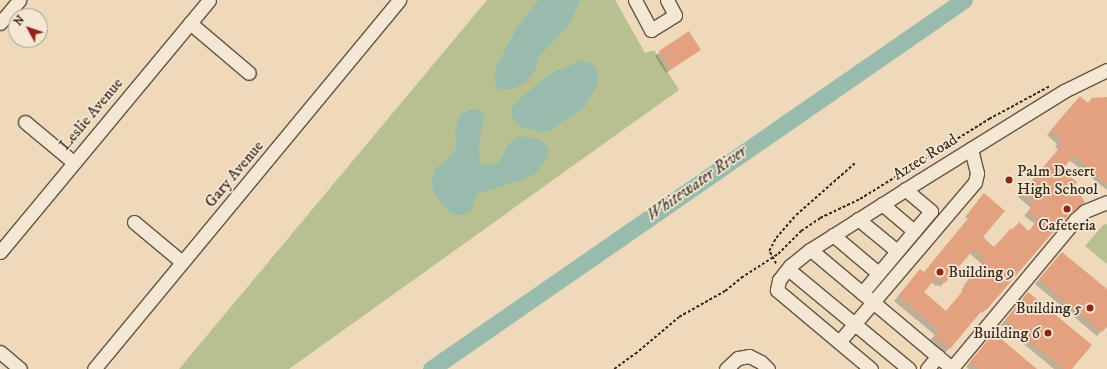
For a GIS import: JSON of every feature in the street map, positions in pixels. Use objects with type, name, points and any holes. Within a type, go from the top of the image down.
[{"type":"street","points":[[0,23],[19,0]]},
{"type":"street","name":"Leslie Avenue","points":[[0,252],[73,162],[209,0]]},
{"type":"street","name":"Gary Avenue","points":[[94,369],[399,0]]},
{"type":"street","points":[[635,0],[651,30],[675,15],[667,0]]},
{"type":"street","points":[[190,23],[249,73]]},
{"type":"street","name":"Aztec Road","points":[[839,342],[777,290],[780,280],[788,269],[811,250],[905,189],[1064,91],[1107,70]]},
{"type":"street","points":[[25,122],[73,162]]},
{"type":"street","points":[[871,369],[839,342],[975,182],[977,172],[971,148]]},
{"type":"street","points":[[862,293],[931,211],[905,189]]},
{"type":"street","points":[[811,250],[952,369],[1076,219],[1085,211],[1107,202]]},
{"type":"street","points":[[882,204],[914,231]]},
{"type":"street","points":[[858,220],[897,251]]},
{"type":"street","points":[[134,222],[182,262]]},
{"type":"street","points":[[833,235],[878,273]]},
{"type":"street","points":[[788,269],[908,369]]},
{"type":"street","points":[[0,352],[20,369]]},
{"type":"street","points":[[726,369],[738,358],[749,356],[761,362],[768,369]]},
{"type":"street","points":[[927,369],[938,356]]},
{"type":"path","points":[[614,369],[635,354],[679,317],[725,291],[741,278],[772,259],[801,231],[820,218],[860,199],[989,119],[1055,83]]},
{"type":"path","points":[[772,259],[769,248],[789,222],[855,163]]},
{"type":"green space","points":[[487,0],[615,0],[645,53],[654,50],[679,90],[289,369],[179,369]]},
{"type":"green space","points":[[1107,224],[1107,264],[1085,246],[1103,225]]},
{"type":"shaded area","points":[[539,0],[580,0],[569,25],[538,58],[536,69],[525,83],[512,89],[498,89],[494,81],[497,64],[519,25]]},
{"type":"shaded area","points":[[579,60],[592,64],[598,71],[598,83],[585,107],[575,115],[561,122],[555,128],[544,132],[522,128],[516,123],[512,116],[511,110],[516,102],[545,77],[559,69],[568,67]]},
{"type":"shaded area","points":[[471,109],[480,110],[485,116],[480,137],[479,152],[480,162],[484,165],[498,163],[508,145],[517,136],[536,138],[544,143],[548,149],[548,156],[536,173],[521,180],[477,194],[471,211],[463,215],[457,215],[451,213],[439,201],[435,195],[431,181],[436,168],[448,159],[456,148],[455,131],[460,114]]},
{"type":"building","points":[[689,31],[701,50],[671,69],[659,51]]},
{"type":"building","points":[[1080,96],[1088,103],[1092,98],[1107,97],[1107,184],[1074,155],[1062,170],[1077,182],[1074,186],[1085,202],[1071,213],[1053,232],[987,309],[985,307],[984,308],[950,349],[934,335],[939,330],[898,296],[920,269],[924,272],[972,214],[969,212],[984,193],[1005,211],[983,237],[994,247],[1011,228],[1012,230],[1019,222],[1029,231],[1038,219],[1028,211],[1034,203],[1022,192],[1062,145],[1059,142],[1061,139],[1051,130]],"holes":[[[974,249],[985,259],[967,281],[966,287],[946,311],[924,292],[936,278],[942,283],[943,281],[945,283]]]},
{"type":"building","name":"Building 5","points":[[1062,252],[1107,289],[1107,327],[1102,332],[1039,279]]},
{"type":"building","name":"Building 6","points":[[1028,292],[1092,345],[1072,369],[1064,369],[1005,320]]},
{"type":"building","points":[[994,333],[1037,369],[979,369],[970,362]]},
{"type":"waterway","name":"Whitewater River","points":[[431,369],[964,0]]},
{"type":"place","name":"Palm Desert High School","points":[[1009,180]]},
{"type":"place","name":"Cafeteria","points":[[1067,209]]},
{"type":"place","name":"Building 9","points":[[940,272]]},
{"type":"place","name":"Building 5","points":[[1090,308]]},
{"type":"place","name":"Building 6","points":[[1048,333]]}]
